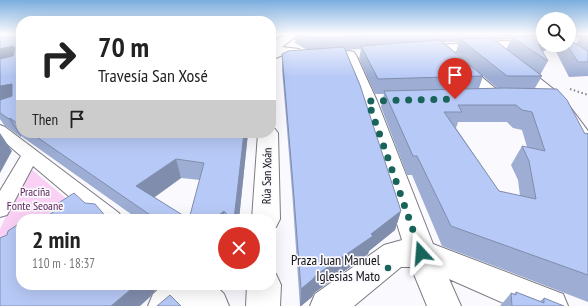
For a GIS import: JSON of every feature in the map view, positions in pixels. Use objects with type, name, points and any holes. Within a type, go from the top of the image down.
[{"type":"street","points":[[403,51],[437,48]]},
{"type":"street","points":[[440,48],[511,98]]},
{"type":"street","points":[[493,48],[555,99],[586,141]]},
{"type":"street","points":[[348,55],[377,101],[421,253],[444,306]]},
{"type":"street","points":[[473,99],[555,99]]},
{"type":"street","points":[[0,130],[30,155],[76,203],[100,214]]},
{"type":"street","name":"Rúa San Xoán","points":[[266,214],[268,138]]},
{"type":"street","points":[[0,209],[30,155]]},
{"type":"street","points":[[326,306],[395,254],[421,253],[551,306]]},
{"type":"street","points":[[165,306],[184,290]]},
{"type":"street","points":[[195,290],[212,306]]},
{"type":"street","points":[[263,306],[264,290]]},
{"type":"green space","name":"Praciña Fonte Seoane","points":[[29,167],[69,201],[48,214],[16,214],[16,234],[0,244],[0,229]]},
{"type":"building","points":[[16,48],[16,122],[0,113],[0,100],[12,96],[12,84],[0,86],[0,59],[13,56]]},
{"type":"building","points":[[345,48],[360,85],[401,211],[371,234],[373,236],[316,275],[301,289],[282,54],[288,51]]},
{"type":"building","points":[[362,48],[450,48],[483,76],[378,79]]},
{"type":"building","points":[[472,48],[506,48],[542,76],[507,76]]},
{"type":"building","points":[[529,48],[536,48],[536,52],[543,52],[548,61]]},
{"type":"building","points":[[576,48],[583,48],[588,51],[588,62],[578,62],[572,52],[576,52]]},
{"type":"building","points":[[504,88],[557,89],[567,100],[585,134],[588,134],[588,275],[451,226],[417,156],[413,156],[384,91]],"holes":[[[458,105],[516,105],[522,110],[532,112],[545,151],[522,146],[529,161],[536,199],[499,191],[444,112],[462,112]]]},
{"type":"building","points":[[38,138],[243,138],[235,214],[227,214],[224,211],[220,214],[190,214],[204,163],[176,159],[136,186],[181,214],[149,214]]},
{"type":"building","points":[[74,193],[85,203],[95,204],[104,214],[50,214],[55,211],[50,204],[57,204]]},
{"type":"building","points":[[16,226],[16,290],[130,290],[111,306],[0,306],[0,238],[7,235],[8,231]]},
{"type":"building","points":[[516,292],[544,303],[544,298],[564,306],[512,306],[511,293],[516,295]]},
{"type":"building","points":[[170,295],[181,306],[157,306]]},
{"type":"place","name":"Praza Juan Manuel Iglesias Mato","points":[[388,268]]},
{"type":"route","points":[[421,253],[368,101],[455,99]]}]
